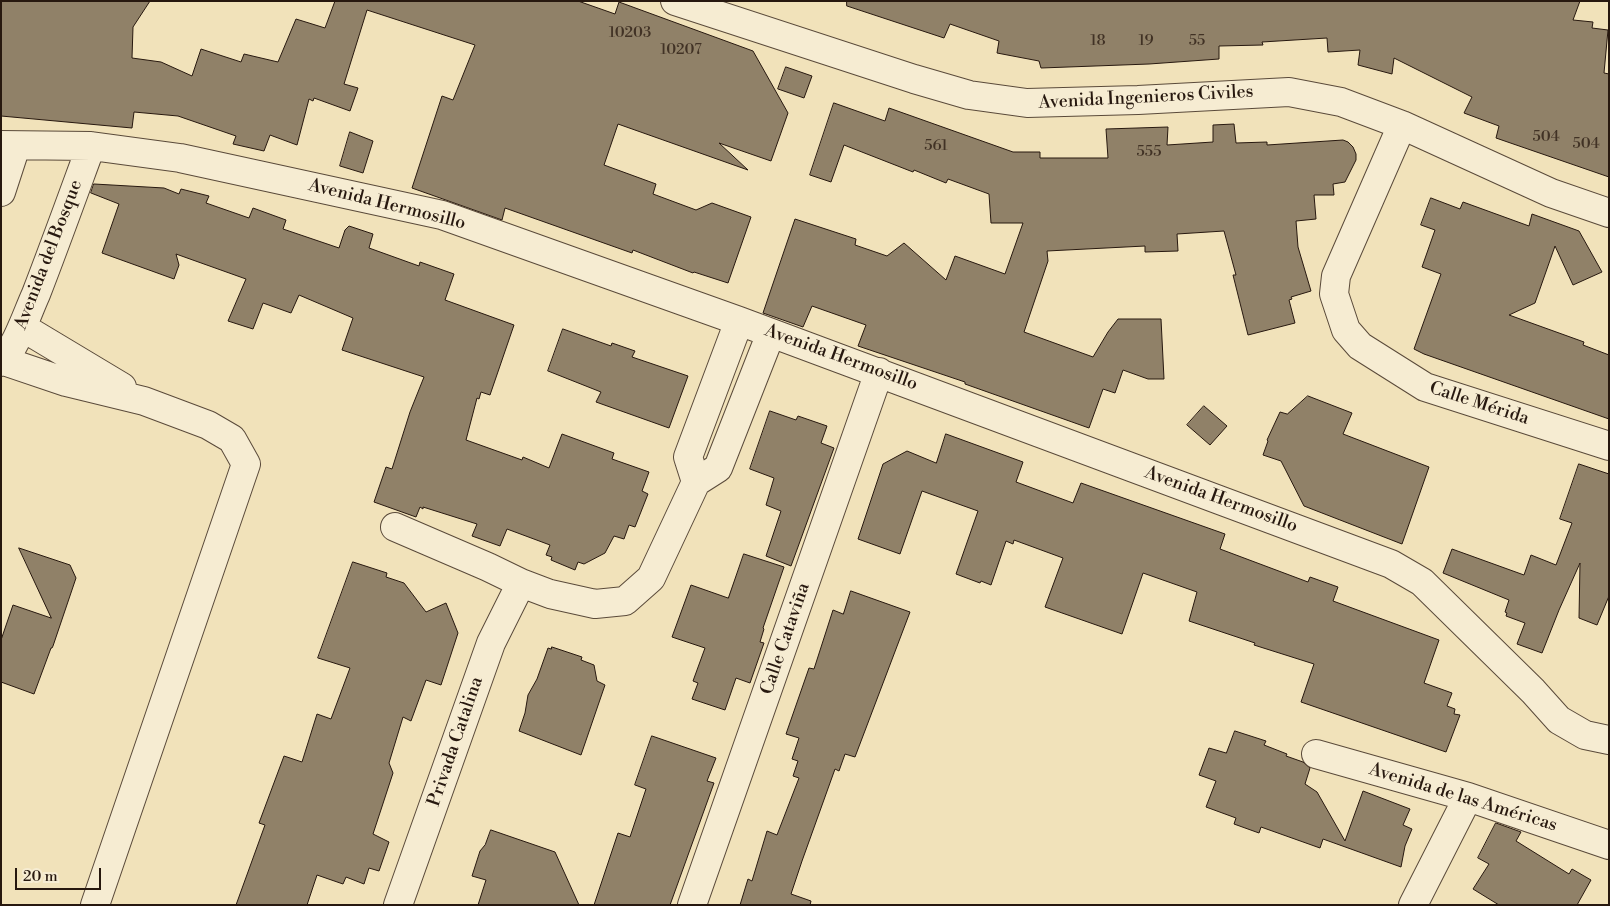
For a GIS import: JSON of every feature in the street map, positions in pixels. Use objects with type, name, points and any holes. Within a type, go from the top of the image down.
[{"type":"street","name":"Avenida Ingenieros Civiles","points":[[675,1],[914,79],[969,95],[1027,103],[1138,100],[1289,92],[1341,102],[1402,125],[1551,193],[1609,214]]},
{"type":"street","name":"Calle Mérida","points":[[1402,125],[1336,276],[1334,294],[1346,330],[1360,346],[1425,387],[1609,446]]},
{"type":"street","name":"Avenida Hermosillo","points":[[9,145],[91,146],[180,158],[442,215],[879,372],[1391,564],[1422,582],[1559,720],[1585,735],[1609,740]]},
{"type":"street","points":[[1,192],[9,145]]},
{"type":"street","name":"Avenida del Bosque","points":[[2,361],[22,327],[58,237],[91,146]]},
{"type":"street","points":[[696,482],[688,457],[739,321]]},
{"type":"street","points":[[22,327],[144,401]]},
{"type":"street","points":[[395,527],[550,594],[595,604],[625,601],[651,578],[696,482],[718,468],[771,332]]},
{"type":"street","points":[[2,361],[66,382],[144,401],[208,425],[232,439],[246,464],[95,905]]},
{"type":"street","name":"Calle Cataviña","points":[[692,905],[879,372]]},
{"type":"street","name":"Privada Catalina","points":[[398,905],[491,643],[521,583]]},
{"type":"street","name":"Avenida de las Américas","points":[[1316,754],[1468,797],[1609,845]]},
{"type":"street","points":[[1413,905],[1468,797]]},
{"type":"building","points":[[1,1],[150,1],[133,27],[132,58],[161,62],[192,76],[201,49],[241,62],[244,54],[278,62],[296,19],[325,28],[335,1],[578,1],[615,14],[619,2],[753,51],[788,113],[771,161],[719,143],[748,170],[618,124],[604,165],[656,184],[653,194],[696,210],[712,203],[751,217],[728,283],[693,273],[633,250],[632,253],[505,208],[502,220],[412,188],[442,96],[453,100],[475,45],[367,10],[344,84],[358,88],[350,111],[314,98],[313,101],[309,99],[297,145],[270,135],[264,151],[233,144],[236,136],[178,116],[134,112],[132,128],[1,116]]},
{"type":"building","points":[[847,1],[1580,1],[1573,20],[1593,22],[1592,28],[1608,30],[1604,73],[1609,74],[1609,177],[1496,138],[1499,126],[1464,113],[1472,97],[1394,58],[1392,74],[1358,65],[1360,50],[1328,52],[1327,38],[1262,42],[1263,45],[1219,46],[1219,59],[1041,68],[1039,61],[997,53],[999,41],[950,24],[944,38],[847,6]]},
{"type":"building","points":[[786,67],[812,76],[804,98],[778,89]]},
{"type":"building","points":[[834,103],[885,121],[889,108],[1013,152],[1040,152],[1040,158],[1108,158],[1106,129],[1168,127],[1167,145],[1213,142],[1213,125],[1234,124],[1236,143],[1267,142],[1267,145],[1343,140],[1353,147],[1356,160],[1345,182],[1333,184],[1334,195],[1314,195],[1316,219],[1296,221],[1298,247],[1311,291],[1291,297],[1292,299],[1289,300],[1295,323],[1248,335],[1233,275],[1236,275],[1224,231],[1177,234],[1178,251],[1145,252],[1145,246],[1047,251],[1048,261],[1024,332],[1093,357],[1118,319],[1161,319],[1164,379],[1148,379],[1123,370],[1115,393],[1103,389],[1089,428],[965,384],[965,382],[858,346],[866,325],[812,306],[803,327],[763,313],[795,219],[856,239],[855,245],[887,256],[904,243],[946,280],[955,256],[1005,274],[1023,223],[991,223],[989,194],[948,179],[946,183],[914,170],[913,172],[844,145],[831,182],[810,175]]},
{"type":"building","points":[[350,132],[373,141],[363,173],[340,166]]},
{"type":"building","points":[[94,184],[164,188],[179,194],[181,189],[209,196],[206,203],[249,218],[253,208],[286,220],[283,229],[339,248],[345,230],[349,226],[373,234],[369,248],[419,266],[420,262],[454,274],[445,300],[514,325],[490,395],[481,392],[479,399],[477,398],[466,440],[522,460],[523,457],[549,468],[562,434],[614,453],[612,459],[649,472],[642,491],[648,494],[635,527],[629,525],[624,539],[614,536],[605,553],[584,564],[578,562],[575,570],[551,560],[552,557],[546,555],[550,545],[507,529],[500,546],[472,536],[477,524],[423,507],[423,509],[420,507],[416,517],[374,502],[386,467],[392,469],[410,412],[424,377],[342,350],[353,318],[299,295],[291,313],[263,303],[253,329],[228,321],[246,279],[176,254],[179,265],[174,279],[102,253],[119,204],[91,193]]},
{"type":"building","points":[[1431,198],[1460,209],[1463,202],[1529,226],[1532,214],[1579,231],[1602,272],[1573,285],[1555,246],[1535,303],[1509,315],[1584,342],[1583,345],[1609,355],[1609,419],[1414,349],[1441,274],[1422,267],[1435,230],[1421,225]]},
{"type":"building","points":[[563,329],[611,346],[612,343],[635,351],[632,357],[688,376],[669,428],[596,402],[601,392],[548,371]]},
{"type":"building","points":[[1308,396],[1352,413],[1343,434],[1429,467],[1402,544],[1304,506],[1281,461],[1263,455],[1267,440],[1280,412],[1287,414]]},
{"type":"building","points":[[1204,406],[1227,426],[1210,445],[1187,425]]},
{"type":"building","points":[[770,411],[796,420],[798,416],[827,426],[821,443],[834,448],[791,566],[766,556],[781,511],[766,505],[774,478],[750,469]]},
{"type":"building","points":[[946,434],[1023,462],[1016,482],[1073,503],[1081,483],[1225,534],[1220,549],[1308,582],[1310,577],[1338,587],[1333,601],[1439,640],[1424,683],[1452,693],[1447,706],[1455,709],[1454,714],[1460,715],[1446,752],[1301,702],[1314,664],[1254,645],[1255,643],[1189,621],[1197,592],[1143,573],[1122,634],[1045,607],[1063,558],[1014,540],[1013,544],[1006,541],[991,585],[956,574],[978,511],[922,491],[900,554],[858,539],[883,464],[907,451],[936,463]]},
{"type":"building","points":[[1579,464],[1609,474],[1609,596],[1597,625],[1579,618],[1580,563],[1542,653],[1517,644],[1525,623],[1506,616],[1507,613],[1505,612],[1509,600],[1443,573],[1452,549],[1524,575],[1531,555],[1556,565],[1572,523],[1560,519]]},
{"type":"building","points":[[19,548],[70,565],[76,578],[53,646],[34,694],[1,682],[1,640],[13,605],[51,618]]},
{"type":"building","points":[[744,554],[784,567],[763,628],[760,642],[764,643],[750,683],[736,678],[725,710],[692,699],[698,683],[693,681],[705,648],[672,637],[691,585],[728,598]]},
{"type":"building","points":[[353,562],[387,573],[386,577],[404,583],[426,612],[446,603],[458,633],[441,685],[426,680],[411,721],[403,717],[389,763],[393,773],[373,834],[389,842],[379,871],[369,868],[364,884],[346,877],[343,884],[317,875],[307,905],[236,905],[265,825],[259,823],[284,756],[302,762],[317,714],[331,719],[350,668],[318,658]]},
{"type":"building","points":[[851,591],[910,612],[855,757],[845,754],[839,771],[835,769],[802,861],[791,894],[811,901],[810,905],[740,905],[748,879],[752,881],[767,831],[777,835],[799,778],[793,776],[798,761],[792,759],[799,738],[786,734],[809,668],[814,669],[833,610],[843,614]]},
{"type":"building","points":[[552,647],[582,657],[581,660],[594,665],[597,681],[605,685],[581,755],[519,731],[528,695],[537,679],[548,648],[551,649]]},
{"type":"building","points":[[1235,731],[1266,741],[1264,745],[1303,762],[1310,768],[1305,784],[1317,792],[1345,841],[1363,791],[1410,809],[1403,825],[1412,829],[1405,846],[1401,867],[1323,839],[1320,848],[1261,827],[1259,833],[1234,824],[1236,818],[1206,807],[1216,781],[1199,775],[1209,748],[1226,753]]},
{"type":"building","points":[[652,736],[716,758],[707,781],[714,783],[670,905],[594,905],[618,833],[630,837],[646,789],[635,785]]},
{"type":"building","points":[[1496,823],[1521,832],[1516,841],[1569,874],[1572,869],[1591,880],[1577,905],[1499,905],[1473,889],[1489,864],[1478,858]]},
{"type":"building","points":[[491,830],[555,852],[579,905],[478,905],[486,880],[472,876],[480,851],[485,845]]}]
